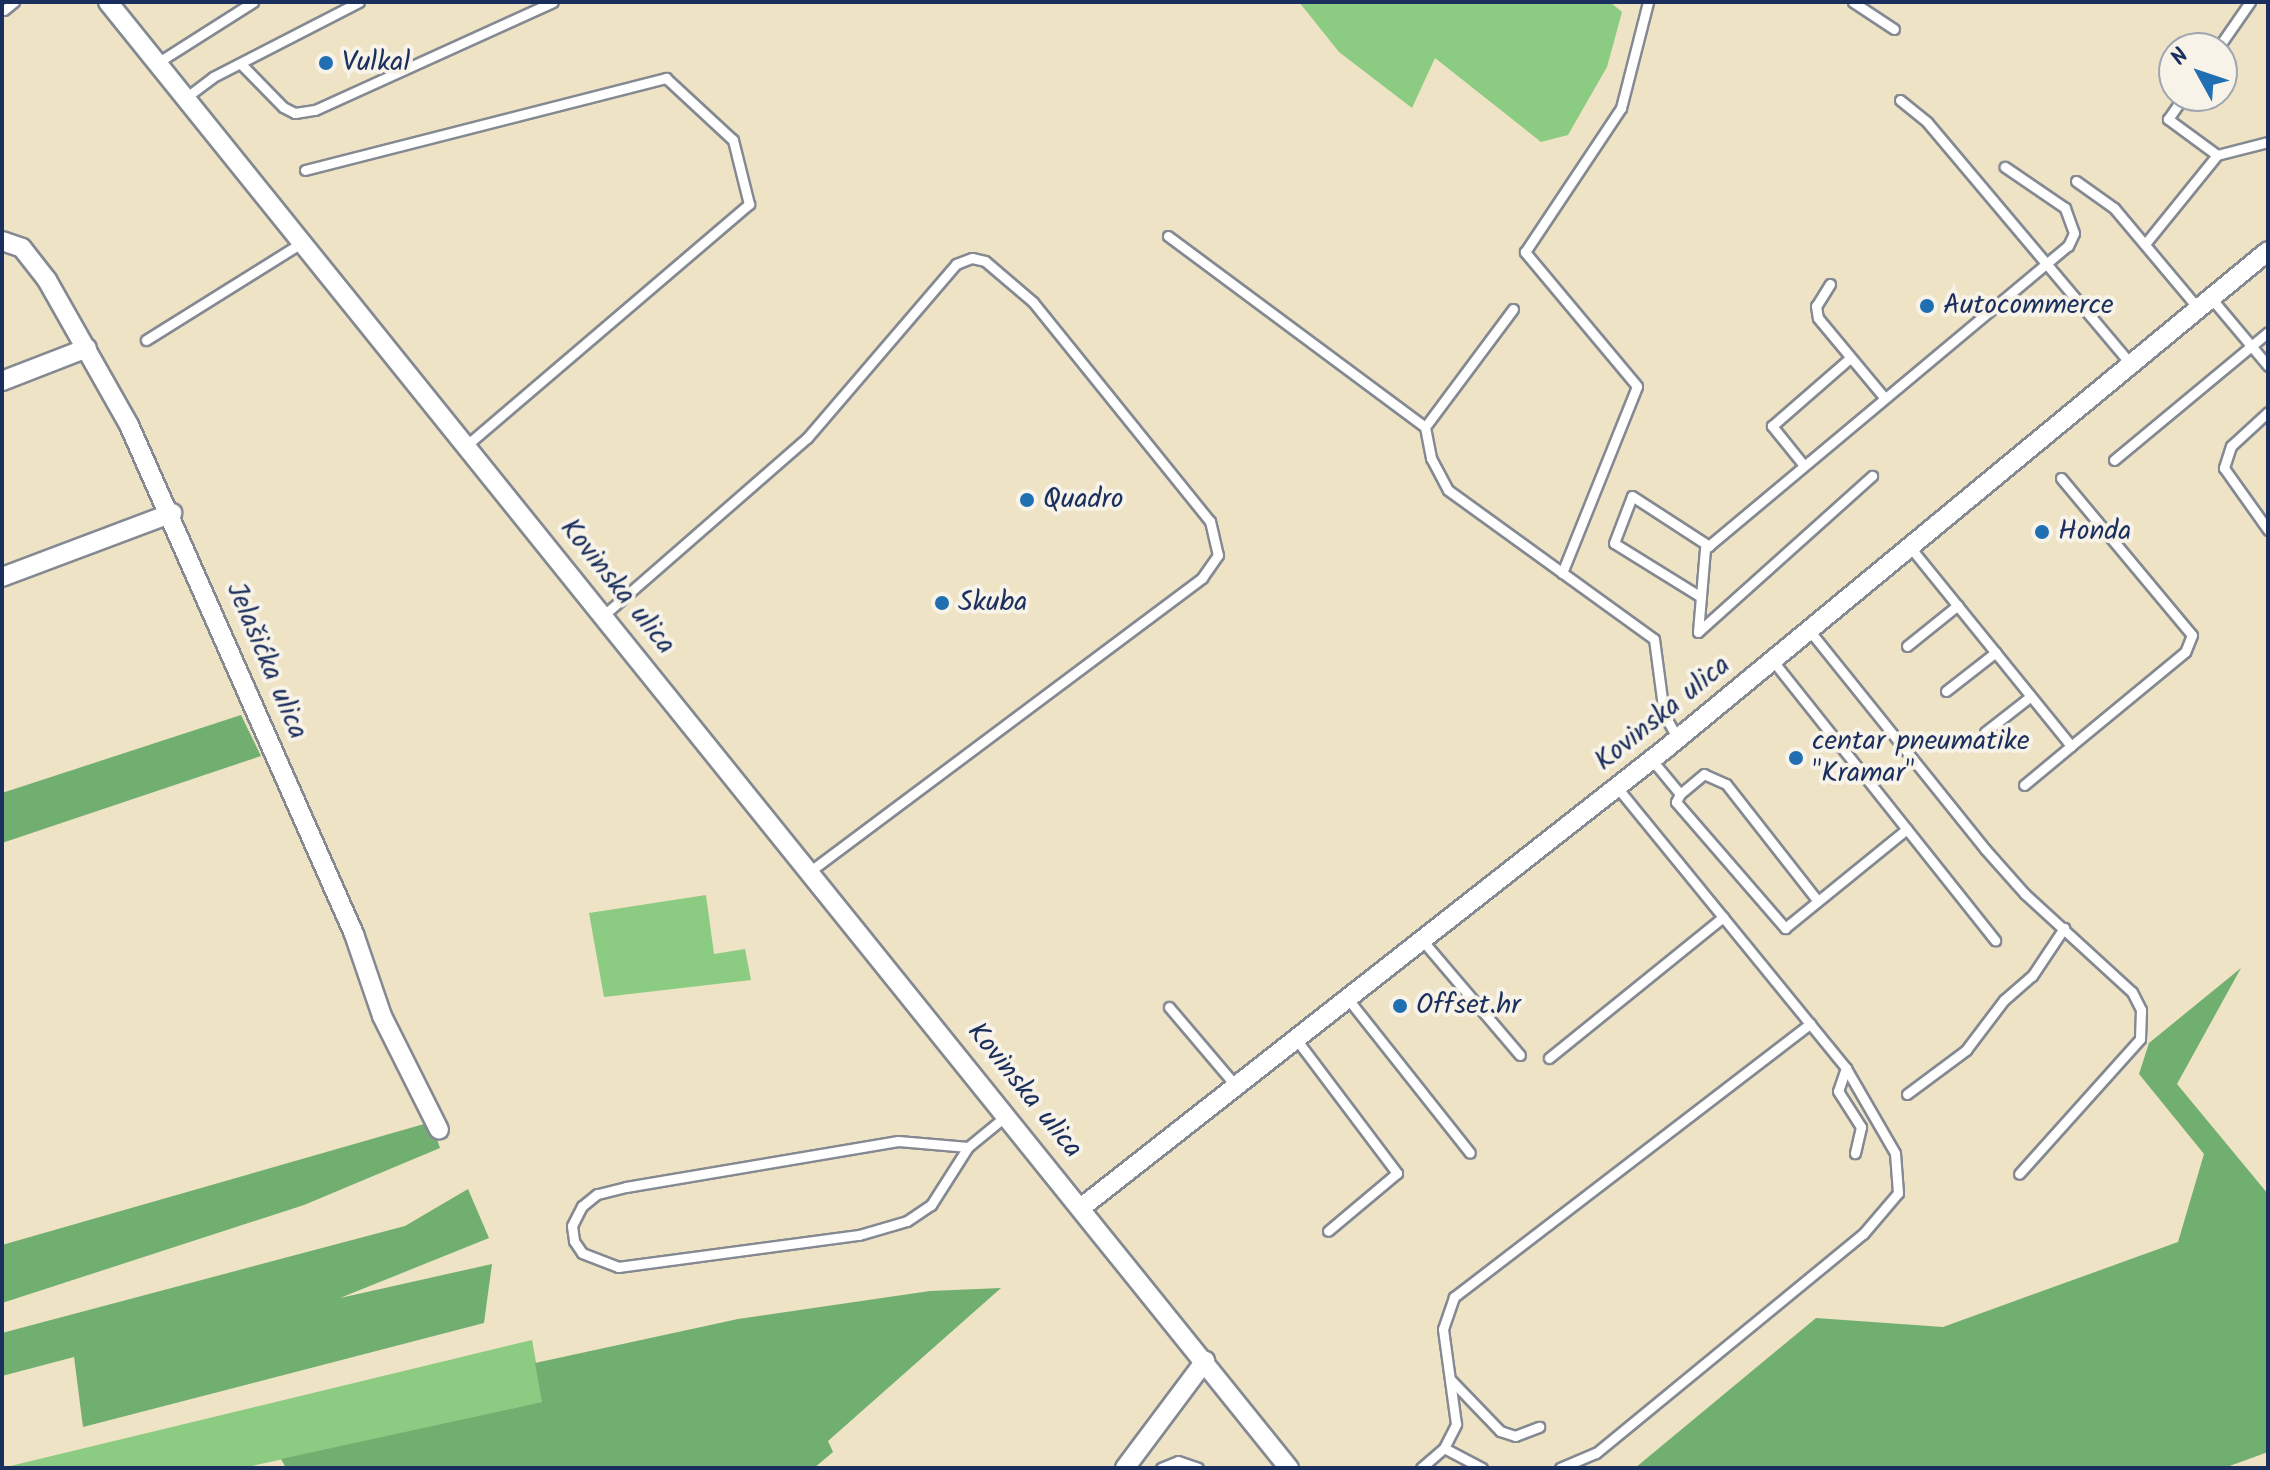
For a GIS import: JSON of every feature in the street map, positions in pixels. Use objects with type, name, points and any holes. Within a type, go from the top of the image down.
[{"type":"street","name":"Kovinska ulica","points":[[114,4],[184,99],[1082,1207],[1289,1468]]},
{"type":"street","name":"Jelašićka ulica","points":[[2,241],[22,248],[87,348],[172,513],[354,934],[382,1016],[439,1130]]},
{"type":"street","name":"Kovinska ulica","points":[[1082,1207],[1652,760],[2268,251]]},
{"type":"street","points":[[2,381],[87,348]]},
{"type":"street","points":[[2,577],[172,513]]},
{"type":"street","points":[[1125,1468],[1205,1361]]},
{"type":"lane","points":[[4,10],[14,2]]},
{"type":"lane","points":[[157,63],[253,2]]},
{"type":"lane","points":[[184,99],[241,64],[359,2]]},
{"type":"lane","points":[[241,64],[283,107],[295,113],[315,110],[553,2]]},
{"type":"lane","points":[[1562,573],[1637,386],[1525,252],[1621,108],[1648,2]]},
{"type":"lane","points":[[1853,2],[1894,29]]},
{"type":"lane","points":[[2229,32],[2250,2]]},
{"type":"lane","points":[[305,170],[666,78],[733,140],[749,204],[466,446]]},
{"type":"lane","points":[[1900,100],[1927,122],[2131,364]]},
{"type":"lane","points":[[2173,112],[2168,119],[2217,155]]},
{"type":"lane","points":[[2145,244],[2217,155],[2268,142]]},
{"type":"lane","points":[[1872,476],[1698,632],[1709,546],[1802,463],[2048,264],[2074,233],[2065,208],[2005,167]]},
{"type":"lane","points":[[2076,181],[2114,208],[2145,244],[2268,366]]},
{"type":"lane","points":[[1168,236],[1425,427],[1431,458],[1448,490],[1654,639],[1664,714],[1678,739]]},
{"type":"lane","points":[[146,340],[301,243]]},
{"type":"lane","points":[[604,615],[807,438],[956,264],[972,258],[985,261],[1033,302],[1200,508],[1218,539],[1218,555],[1202,578],[810,871]]},
{"type":"lane","points":[[1830,284],[1816,306],[1818,318],[1883,396]]},
{"type":"lane","points":[[1425,427],[1513,309]]},
{"type":"lane","points":[[2114,460],[2268,332]]},
{"type":"lane","points":[[1802,463],[1772,426],[1850,358]]},
{"type":"lane","points":[[2268,412],[2231,446],[2224,468],[2232,486],[2268,530]]},
{"type":"lane","points":[[2024,785],[2185,652],[2192,635],[2061,478]]},
{"type":"lane","points":[[1701,597],[1614,543],[1632,496],[1709,546]]},
{"type":"lane","points":[[1910,547],[2071,746]]},
{"type":"lane","points":[[1907,646],[1958,605]]},
{"type":"lane","points":[[1809,630],[1985,849],[2132,992],[2141,1010],[2140,1039],[2019,1174]]},
{"type":"lane","points":[[1946,691],[1996,652]]},
{"type":"lane","points":[[1773,661],[1995,940]]},
{"type":"lane","points":[[1985,732],[2031,696]]},
{"type":"lane","points":[[1652,760],[1680,794]]},
{"type":"lane","points":[[1817,900],[1726,784],[1704,774],[1680,794],[1676,802],[1785,928],[1907,829]]},
{"type":"lane","points":[[1560,1468],[1596,1453],[1887,1211],[1898,1193],[1900,1169],[1846,1068],[1617,787]]},
{"type":"lane","points":[[1549,1058],[1723,917]]},
{"type":"lane","points":[[1907,1094],[1966,1050],[2004,1000],[2032,976],[2064,928]]},
{"type":"lane","points":[[1422,940],[1520,1055]]},
{"type":"lane","points":[[1348,999],[1470,1153]]},
{"type":"lane","points":[[1169,1007],[1236,1086]]},
{"type":"lane","points":[[1421,1468],[1444,1448],[1456,1424],[1443,1329],[1454,1297],[1464,1285],[1810,1024]]},
{"type":"lane","points":[[1296,1039],[1397,1173],[1328,1231]]},
{"type":"lane","points":[[1846,1068],[1838,1091],[1861,1127],[1855,1153]]},
{"type":"lane","points":[[968,1147],[898,1141],[626,1187],[597,1194],[582,1206],[572,1226],[574,1241],[582,1253],[618,1267],[859,1235],[907,1221],[931,1205],[968,1147],[1007,1115]]},
{"type":"lane","points":[[1449,1377],[1500,1431],[1515,1436],[1539,1427]]},
{"type":"lane","points":[[1444,1448],[1482,1468]]},
{"type":"lane","points":[[1161,1468],[1178,1461],[1198,1468]]},
{"type":"green space","points":[[1299,2],[1610,2],[1622,12],[1607,67],[1568,135],[1541,142],[1435,58],[1412,108],[1339,52]]},
{"type":"green space","points":[[241,715],[261,756],[2,843],[2,793]]},
{"type":"green space","points":[[706,895],[714,954],[745,949],[751,980],[604,997],[589,913]]},
{"type":"green space","points":[[2241,968],[2177,1084],[2268,1194],[2268,1452],[2224,1468],[1635,1468],[1816,1318],[1943,1327],[2178,1242],[2204,1154],[2139,1074],[2149,1043]]},
{"type":"green space","points":[[431,1122],[440,1148],[304,1205],[2,1303],[2,1245]]},
{"type":"green space","points":[[468,1189],[489,1238],[340,1298],[492,1264],[484,1323],[83,1427],[74,1357],[2,1376],[2,1333],[405,1226]]},
{"type":"green space","points":[[1001,1288],[828,1441],[833,1452],[814,1468],[286,1468],[281,1459],[542,1402],[535,1363],[738,1319],[930,1291]]},
{"type":"green space","points":[[532,1340],[543,1402],[243,1468],[2,1468]]},
{"type":"place","name":"Vulkal","points":[[326,63]]},
{"type":"place","name":"Autocommerce","points":[[1927,306]]},
{"type":"place","name":"Quadro","points":[[1027,500]]},
{"type":"place","name":"Honda","points":[[2042,532]]},
{"type":"place","name":"Skuba","points":[[942,603]]},
{"type":"place","name":"centar pneumatike \"Kramar\"","points":[[1796,758]]},
{"type":"place","name":"Offset.hr","points":[[1400,1006]]}]
